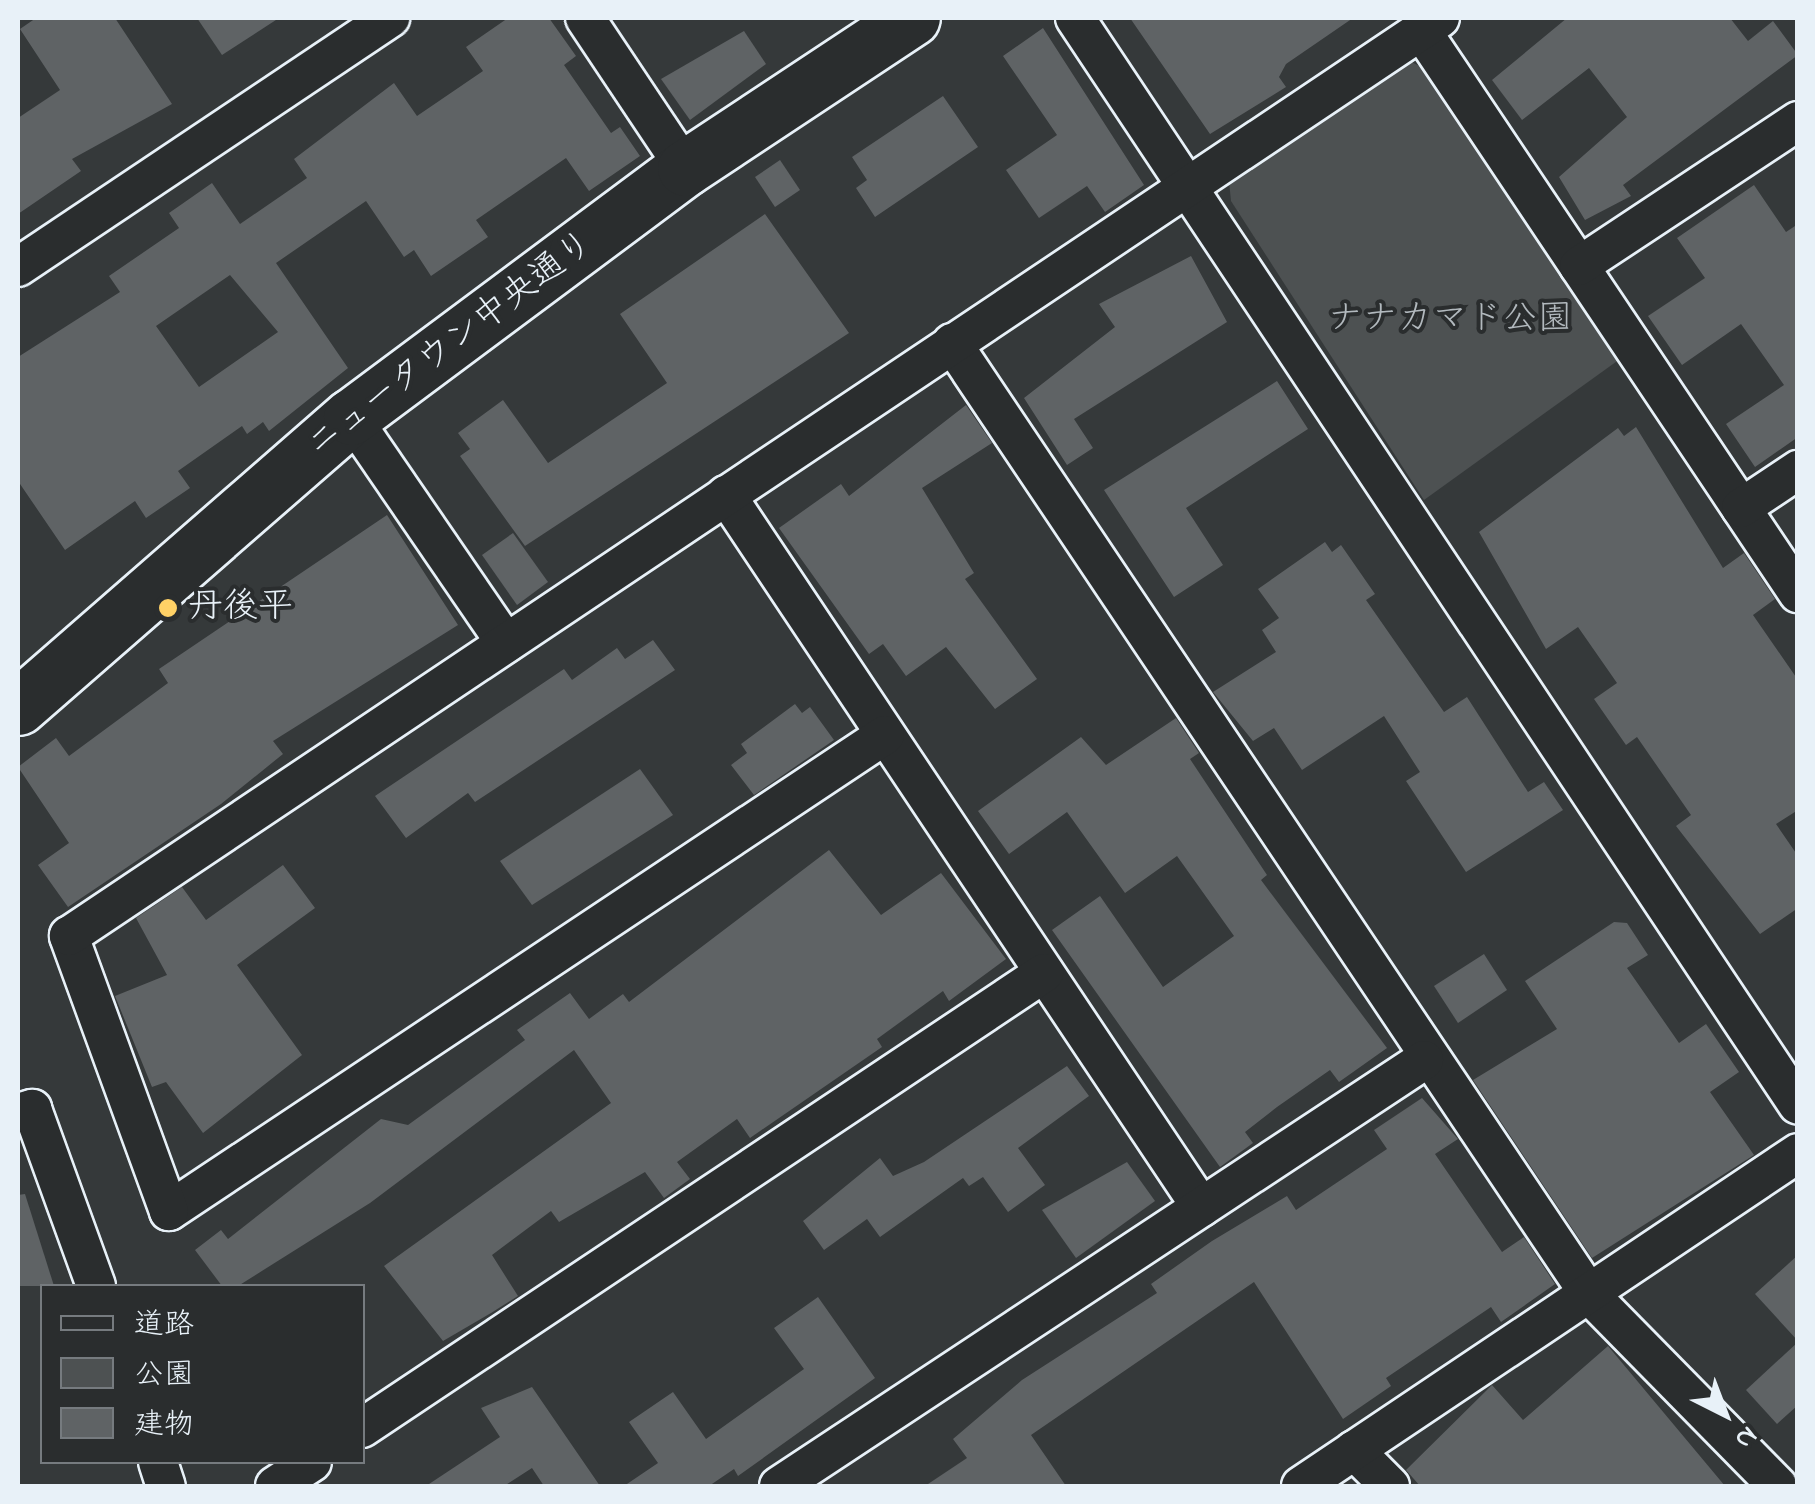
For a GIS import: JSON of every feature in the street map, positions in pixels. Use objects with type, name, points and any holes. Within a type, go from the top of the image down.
[{"type":"street","points":[[18,267],[390,18]]},
{"type":"street","points":[[585,18],[685,168]]},
{"type":"street","name":"ニュータウン中央通り","points":[[18,707],[351,417],[685,168],[912,18]]},
{"type":"street","points":[[1074,18],[1798,1105]]},
{"type":"street","points":[[885,735],[169,1211],[69,936],[1430,24],[1579,266],[1798,592]]},
{"type":"street","points":[[1579,266],[1798,121]]},
{"type":"street","points":[[952,343],[1424,1060],[1589,1294],[1778,1486]]},
{"type":"street","points":[[351,417],[506,643]]},
{"type":"street","points":[[1741,508],[1798,470]]},
{"type":"street","points":[[726,495],[1201,1207]]},
{"type":"street","points":[[365,1426],[1044,972]]},
{"type":"street","points":[[779,1486],[1424,1060]]},
{"type":"street","points":[[18,1113],[32,1109],[95,1284]]},
{"type":"street","points":[[1301,1486],[1798,1154]]},
{"type":"street","points":[[1354,1450],[1390,1486]]},
{"type":"street","points":[[275,1486],[309,1464]]},
{"type":"green space","name":"ナナカマド公園","points":[[1411,62],[1424,68],[1620,359],[1424,500],[1231,201],[1229,181]]},
{"type":"building","points":[[36,18],[115,18],[172,104],[72,159],[81,171],[18,214],[18,118],[60,90],[20,29]]},
{"type":"building","points":[[197,18],[279,18],[222,55]]},
{"type":"building","points":[[508,18],[549,18],[576,56],[564,65],[611,133],[620,127],[640,156],[589,191],[566,158],[476,220],[488,237],[431,276],[414,250],[404,257],[366,201],[276,263],[348,368],[269,431],[263,422],[247,434],[242,426],[178,471],[190,488],[146,518],[135,501],[65,550],[18,481],[18,357],[120,292],[109,276],[179,228],[169,213],[212,183],[240,224],[307,178],[294,159],[394,83],[417,116],[483,71],[466,47]],"holes":[[[230,275],[278,332],[199,387],[156,326]]]},
{"type":"building","points":[[1130,18],[1353,18],[1286,64],[1279,77],[1286,87],[1210,134]]},
{"type":"building","points":[[1567,18],[1730,18],[1748,41],[1773,21],[1798,55],[1623,185],[1631,196],[1585,220],[1559,177],[1627,117],[1589,68],[1522,120],[1492,80]]},
{"type":"building","points":[[1043,28],[1144,185],[1105,212],[1087,186],[1039,218],[1006,170],[1057,135],[1003,56]]},
{"type":"building","points":[[744,31],[766,64],[690,120],[661,79]]},
{"type":"building","points":[[943,96],[978,147],[875,217],[856,188],[867,180],[852,157]]},
{"type":"building","points":[[780,160],[800,190],[775,207],[755,177]]},
{"type":"building","points":[[1754,185],[1786,232],[1798,224],[1798,437],[1755,467],[1726,424],[1784,385],[1741,324],[1682,365],[1648,316],[1705,278],[1677,238]]},
{"type":"building","points":[[765,214],[849,333],[525,546],[460,456],[470,449],[458,433],[503,400],[548,463],[667,383],[620,314]]},
{"type":"building","points":[[1191,256],[1227,322],[1074,419],[1093,448],[1067,465],[1024,398],[1115,327],[1099,304]]},
{"type":"building","points":[[1277,381],[1308,429],[1186,508],[1223,565],[1174,597],[1104,490]]},
{"type":"building","points":[[966,405],[992,443],[922,488],[974,573],[965,579],[1037,679],[995,709],[946,647],[906,676],[883,644],[869,654],[779,528],[841,484],[849,496]]},
{"type":"building","points":[[1636,427],[1723,568],[1744,553],[1775,599],[1753,615],[1798,680],[1798,810],[1776,824],[1798,856],[1798,908],[1760,934],[1676,826],[1691,815],[1637,737],[1626,745],[1594,699],[1617,683],[1578,627],[1546,649],[1479,532],[1618,428],[1624,436]]},
{"type":"building","points":[[387,515],[458,625],[273,741],[283,754],[221,804],[68,907],[38,865],[69,843],[18,767],[56,738],[69,756],[168,683],[159,669]]},
{"type":"building","points":[[513,533],[548,582],[517,605],[482,555]]},
{"type":"building","points":[[1325,542],[1332,552],[1341,545],[1375,594],[1366,600],[1444,712],[1467,697],[1528,792],[1544,782],[1563,810],[1466,872],[1406,781],[1420,772],[1384,716],[1302,770],[1274,728],[1253,741],[1213,692],[1276,652],[1262,630],[1279,618],[1258,589]]},
{"type":"building","points":[[653,640],[675,670],[475,802],[468,793],[406,838],[375,796],[564,669],[572,680],[617,648],[625,659]]},
{"type":"building","points":[[795,704],[802,713],[810,707],[834,740],[754,795],[731,765],[747,753],[741,744]]},
{"type":"building","points":[[1176,718],[1199,753],[1190,759],[1267,875],[1261,880],[1387,1048],[1339,1082],[1330,1070],[1277,1107],[1245,1132],[1253,1143],[1220,1167],[1052,930],[1100,896],[1163,987],[1234,936],[1177,856],[1125,893],[1067,812],[1009,854],[978,811],[1081,737],[1106,765]]},
{"type":"building","points":[[640,769],[673,815],[532,905],[500,861]]},
{"type":"building","points":[[829,850],[881,915],[941,873],[1006,959],[949,1001],[943,991],[877,1039],[882,1047],[750,1138],[737,1119],[677,1162],[690,1179],[664,1198],[645,1172],[559,1222],[551,1211],[492,1255],[518,1296],[443,1341],[384,1266],[611,1103],[574,1050],[370,1203],[241,1284],[220,1284],[195,1250],[221,1230],[228,1239],[381,1119],[408,1125],[525,1040],[517,1030],[570,993],[589,1019],[623,994],[629,1002]]},
{"type":"building","points":[[283,865],[315,908],[237,965],[302,1055],[203,1133],[166,1082],[152,1087],[115,996],[167,975],[136,918],[182,887],[206,920]]},
{"type":"building","points":[[1614,922],[1627,923],[1648,955],[1627,968],[1679,1043],[1706,1024],[1739,1072],[1710,1092],[1754,1155],[1592,1258],[1473,1080],[1557,1029],[1525,981]]},
{"type":"building","points":[[1484,954],[1507,990],[1458,1023],[1434,986]]},
{"type":"building","points":[[1067,1066],[1089,1096],[1018,1148],[1045,1185],[1008,1212],[983,1177],[969,1186],[963,1178],[880,1237],[867,1219],[824,1250],[803,1221],[880,1158],[893,1176],[924,1162]]},
{"type":"building","points":[[1422,1098],[1458,1139],[1435,1154],[1502,1252],[1524,1237],[1555,1284],[1501,1322],[1491,1307],[1386,1378],[1391,1386],[1343,1419],[1254,1282],[1031,1435],[1066,1486],[925,1486],[967,1458],[953,1439],[1022,1380],[1157,1293],[1151,1284],[1212,1241],[1287,1196],[1296,1210],[1387,1149],[1374,1130]]},
{"type":"building","points":[[1127,1162],[1155,1201],[1076,1258],[1042,1210]]},
{"type":"building","points":[[25,1194],[53,1284],[18,1286],[18,1195]]},
{"type":"building","points":[[1798,1255],[1798,1341],[1755,1294]]},
{"type":"building","points":[[818,1297],[875,1378],[738,1476],[734,1469],[709,1486],[624,1486],[658,1463],[629,1422],[673,1392],[706,1439],[804,1369],[774,1328]]},
{"type":"building","points":[[1798,1342],[1798,1405],[1777,1424],[1746,1390]]},
{"type":"building","points":[[1608,1346],[1725,1486],[1420,1486],[1406,1470],[1492,1385],[1523,1420]]},
{"type":"building","points":[[532,1387],[600,1486],[544,1486],[532,1468],[504,1486],[426,1486],[500,1437],[481,1408]]},
{"type":"place","name":"丹後平","points":[[168,608]]}]
